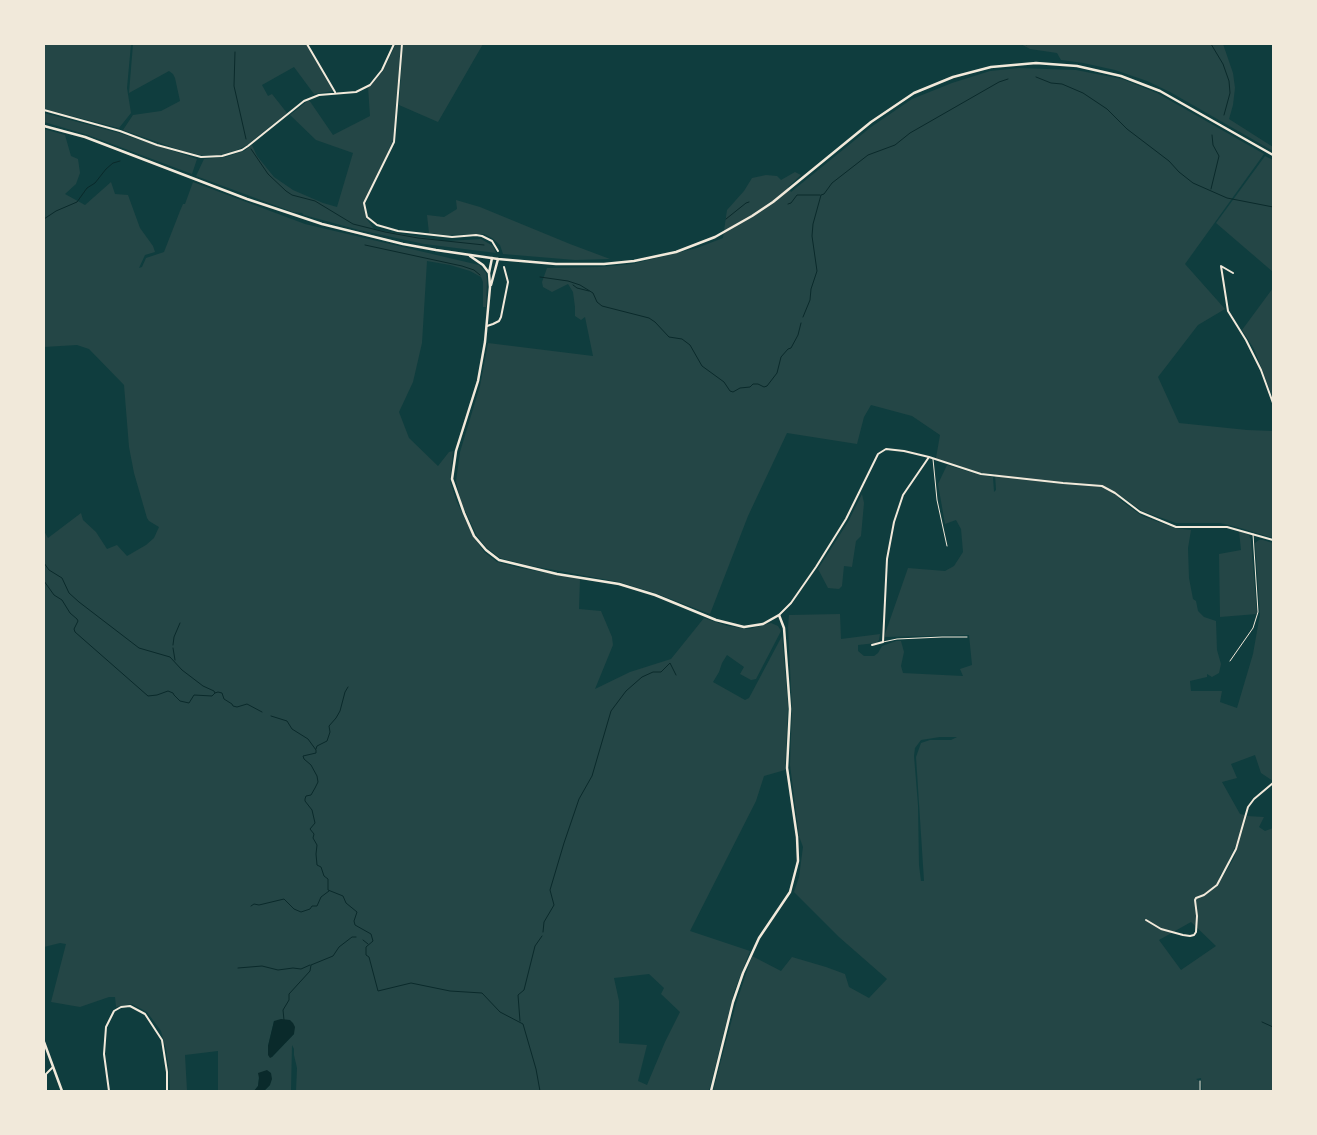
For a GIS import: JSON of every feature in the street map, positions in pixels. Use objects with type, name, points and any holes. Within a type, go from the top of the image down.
[{"type":"main road","points":[[44,126],[107,145],[290,215],[357,234],[469,255],[556,264],[621,263],[654,258],[715,237],[752,216],[780,197],[871,122],[914,93],[953,77],[991,67],[1036,63],[1078,66],[1121,76],[1160,91],[1273,155]]},
{"type":"main road","points":[[469,255],[483,265],[489,273]]},
{"type":"main road","points":[[492,258],[489,273],[490,286],[486,326],[478,381],[456,451],[452,479],[474,536],[486,550],[499,560],[557,574],[619,584],[655,595],[716,620],[744,628],[763,624],[779,615],[784,628],[790,709],[788,768],[797,837],[798,861],[790,892],[759,938],[743,973],[711,1091]]},
{"type":"main road","points":[[490,286],[498,259]]},
{"type":"main road","points":[[44,1042],[62,1091]]},
{"type":"street","points":[[307,44],[335,92]]},
{"type":"street","points":[[44,110],[120,131],[201,157],[227,155],[248,146],[304,100],[319,94],[356,92],[370,85],[382,70],[394,44]]},
{"type":"street","points":[[402,44],[394,142],[364,203],[367,217],[377,225],[398,231],[452,237],[482,236],[492,241],[498,251]]},
{"type":"street","points":[[1233,273],[1221,266],[1228,311],[1246,340],[1261,370],[1273,403]]},
{"type":"street","points":[[486,326],[499,321],[501,317],[508,282],[504,267]]},
{"type":"street","points":[[779,615],[791,603],[803,586],[846,519],[878,454],[886,449],[929,457],[982,474],[1102,486],[1115,493],[1140,512],[1176,526],[1227,527],[1273,540]]},
{"type":"street","points":[[872,645],[883,642],[887,559],[894,522],[903,495],[929,457]]},
{"type":"street","points":[[1146,920],[1161,929],[1184,936],[1190,936],[1196,932],[1197,916],[1194,900],[1217,885],[1236,849],[1248,807],[1254,799],[1273,783]]},
{"type":"street","points":[[109,1091],[104,1054],[106,1027],[114,1011],[130,1006],[146,1014],[162,1040],[167,1072],[167,1091]]},
{"type":"street","points":[[46,1091],[46,1074],[53,1067]]},
{"type":"lane","points":[[932,458],[937,500],[948,546]]},
{"type":"lane","points":[[1230,661],[1253,628],[1258,612],[1253,534]]},
{"type":"lane","points":[[883,642],[915,638],[967,637]]},
{"type":"lane","points":[[1200,1081],[1200,1091]]},
{"type":"shaded area","points":[[44,44],[131,44],[127,88],[131,113],[119,128],[44,109]]},
{"type":"shaded area","points":[[133,44],[306,44],[333,91],[314,94],[294,67],[262,85],[268,96],[272,94],[287,113],[247,145],[237,150],[220,155],[200,155],[123,130],[133,115],[161,111],[180,101],[175,78],[169,71],[129,93]]},
{"type":"shaded area","points":[[396,44],[401,44],[393,141],[363,203],[366,218],[374,229],[395,233],[446,241],[481,239],[493,246],[496,253],[424,244],[359,230],[293,212],[196,176],[204,159],[226,157],[244,151],[252,145],[257,156],[274,177],[293,190],[337,207],[353,153],[316,140],[290,115],[309,100],[333,135],[370,116],[368,87],[383,71]]},
{"type":"shaded area","points":[[403,44],[483,44],[438,122],[399,105]]},
{"type":"shaded area","points":[[1021,44],[1223,44],[1233,73],[1235,88],[1229,119],[1273,147],[1273,151],[1170,92],[1147,81],[1115,70],[1061,60],[1057,53],[1030,49]]},
{"type":"shaded area","points":[[1019,68],[1076,70],[1122,79],[1157,93],[1264,154],[1185,264],[1225,309],[1198,325],[1158,377],[1179,423],[1273,431],[1273,538],[1220,523],[1176,523],[1142,511],[1117,493],[1120,500],[1142,516],[1175,528],[1191,530],[1188,548],[1189,578],[1193,599],[1196,601],[1198,611],[1204,617],[1216,621],[1217,650],[1221,664],[1219,673],[1212,677],[1207,674],[1207,677],[1190,681],[1191,691],[1222,691],[1220,702],[1237,708],[1253,654],[1260,614],[1255,543],[1263,540],[1273,543],[1273,781],[1261,773],[1255,755],[1231,764],[1237,778],[1222,782],[1240,814],[1245,815],[1241,833],[1225,869],[1220,875],[1219,883],[1234,858],[1247,816],[1264,817],[1259,827],[1265,831],[1273,828],[1273,1091],[1202,1091],[1201,1078],[1196,1079],[1199,1081],[1199,1091],[713,1091],[736,1004],[752,956],[781,971],[792,957],[826,967],[845,974],[849,987],[869,998],[887,979],[839,937],[794,892],[799,877],[803,847],[799,836],[790,765],[792,709],[789,615],[840,614],[841,639],[880,634],[879,640],[876,643],[858,645],[858,651],[864,656],[874,656],[882,646],[901,641],[904,652],[901,666],[903,673],[963,676],[960,669],[972,665],[969,635],[885,637],[885,634],[908,568],[945,571],[954,566],[963,552],[961,529],[956,520],[945,524],[938,484],[947,465],[993,477],[994,492],[996,490],[995,474],[982,473],[936,458],[940,435],[912,416],[871,405],[864,417],[857,444],[787,433],[748,516],[710,614],[655,593],[619,582],[527,565],[500,558],[487,548],[477,536],[461,502],[456,481],[460,452],[480,386],[488,343],[593,356],[585,317],[581,320],[575,316],[573,292],[568,284],[552,292],[543,287],[542,282],[547,268],[632,264],[697,248],[723,238],[727,210],[744,191],[752,178],[766,175],[777,176],[781,180],[795,172],[801,175],[788,187],[791,192],[871,127],[912,99],[952,83],[990,71]],"holes":[[[957,737],[951,740],[930,740],[921,743],[916,757],[924,881],[921,881],[915,748],[921,740]],[[1191,922],[1216,946],[1181,970],[1159,940]]]},
{"type":"shaded area","points":[[44,113],[119,133],[197,159],[192,174],[88,135],[44,122]]},
{"type":"shaded area","points":[[44,129],[65,135],[71,156],[78,159],[80,173],[76,184],[65,194],[85,205],[111,182],[115,194],[128,195],[140,228],[155,252],[145,255],[139,268],[142,267],[146,258],[164,252],[193,182],[305,224],[479,265],[486,273],[486,307],[483,307],[483,282],[481,277],[470,271],[450,265],[427,261],[422,343],[413,382],[399,412],[409,438],[438,466],[449,452],[453,451],[450,481],[456,500],[473,536],[484,552],[497,562],[580,579],[579,609],[601,611],[612,637],[613,645],[595,689],[630,672],[671,659],[704,618],[727,626],[749,629],[771,623],[778,626],[781,631],[756,679],[751,680],[740,674],[744,667],[727,655],[713,682],[745,700],[749,698],[782,636],[788,706],[785,770],[764,776],[756,801],[690,931],[750,951],[734,992],[709,1091],[296,1091],[297,1068],[292,1045],[291,1091],[264,1091],[270,1085],[259,1077],[258,1086],[254,1091],[218,1091],[218,1051],[185,1055],[187,1091],[170,1091],[166,1049],[161,1031],[147,1012],[132,1004],[116,1007],[115,997],[109,997],[80,1007],[51,1002],[66,944],[60,943],[44,947],[44,531],[48,538],[81,513],[83,520],[96,532],[107,549],[117,545],[127,556],[154,538],[159,527],[147,518],[134,473],[129,447],[124,385],[89,349],[77,345],[44,347]],"holes":[[[649,974],[664,988],[661,994],[680,1012],[647,1085],[638,1081],[647,1045],[619,1043],[619,1001],[614,978]],[[274,1021],[294,1034],[272,1057],[268,1046]]]},
{"type":"shaded area","points":[[1265,156],[1273,160],[1273,272],[1216,223]]},
{"type":"shaded area","points":[[456,200],[480,207],[610,259],[575,260],[503,254],[500,245],[484,234],[446,235],[429,233],[427,215],[444,217],[457,209]]},
{"type":"shaded area","points":[[1273,288],[1273,398],[1254,349],[1242,330]]},
{"type":"shaded area","points":[[862,494],[864,503],[861,536],[856,541],[852,567],[844,566],[842,586],[839,589],[828,588],[818,569],[848,522]]},
{"type":"shaded area","points":[[1239,531],[1249,535],[1251,540],[1257,614],[1220,617],[1219,554],[1241,550]]},
{"type":"shaded area","points":[[281,1019],[290,1020],[293,1023],[295,1027],[294,1034],[270,1058],[268,1046],[274,1021]]},
{"type":"shaded area","points":[[267,1070],[271,1073],[270,1085],[264,1091],[254,1091],[258,1086],[258,1073]]},
{"type":"waterway","points":[[1211,44],[1223,64],[1229,81],[1230,93],[1224,115]]},
{"type":"waterway","points":[[235,52],[234,86],[246,139]]},
{"type":"waterway","points":[[1036,77],[1051,83],[1062,84],[1083,93],[1107,109],[1127,129],[1169,161],[1193,183],[1227,198],[1273,207]]},
{"type":"waterway","points":[[803,317],[810,300],[811,289],[817,271],[812,236],[813,224],[821,195],[824,194],[832,183],[868,155],[895,145],[910,133],[999,82],[1008,79]]},
{"type":"waterway","points":[[1211,189],[1219,156],[1213,145],[1212,135]]},
{"type":"waterway","points":[[251,149],[268,174],[286,191],[292,195],[315,201],[353,224],[418,238],[484,245]]},
{"type":"waterway","points":[[44,219],[56,211],[77,202],[87,188],[95,183],[106,169],[113,163],[120,161]]},
{"type":"waterway","points":[[788,204],[797,195],[820,195]]},
{"type":"waterway","points":[[726,219],[749,202]]},
{"type":"waterway","points":[[365,245],[462,266],[474,270],[480,275]]},
{"type":"waterway","points":[[540,277],[568,281],[580,285],[593,293],[597,302],[602,306],[649,318],[669,337],[682,339],[690,345],[702,366],[724,382],[730,391],[733,392],[740,388],[750,387],[753,384],[767,386],[777,373],[781,357],[791,348],[798,335],[801,323]]},
{"type":"waterway","points":[[573,285],[589,291]]},
{"type":"waterway","points":[[44,563],[49,570],[62,578],[69,593],[79,602],[139,648],[170,657],[182,670],[203,686],[215,693],[222,693],[224,699],[233,706],[237,707],[247,704],[262,712]]},
{"type":"waterway","points":[[44,581],[54,595],[62,600],[70,613],[77,619],[75,632],[148,696],[168,691],[173,693],[180,701],[189,703],[194,695],[212,696],[215,693]]},
{"type":"waterway","points":[[173,645],[180,623]]},
{"type":"waterway","points":[[173,648],[175,660]]},
{"type":"waterway","points":[[543,932],[544,922],[554,905],[550,890],[564,843],[579,799],[592,776],[611,711],[626,691],[642,677],[653,672],[661,672],[670,663],[676,675]]},
{"type":"waterway","points":[[316,749],[317,746],[327,741],[330,732],[329,726],[340,711],[348,687]]},
{"type":"waterway","points":[[271,716],[287,721],[292,729],[308,739],[316,750],[316,753],[303,756],[311,765],[318,782],[311,795],[306,796],[305,799],[312,810],[315,823],[310,829],[314,834],[313,838],[317,845],[317,865],[321,867],[324,876],[328,879],[328,890],[343,896],[346,903],[357,912],[354,921],[355,925],[371,934],[373,941],[366,947],[366,955],[369,957],[378,991],[411,983],[450,991],[482,993],[500,1012],[523,1024],[536,1069],[540,1091]]},
{"type":"waterway","points":[[251,906],[284,899],[294,909],[301,912],[310,909],[312,906],[317,906],[321,897],[329,891]]},
{"type":"waterway","points":[[520,1021],[518,995],[524,990],[535,946],[542,936]]},
{"type":"waterway","points":[[284,1020],[283,1010],[289,1000],[289,994],[310,971],[311,965],[333,956],[339,947],[352,937],[356,937]]},
{"type":"waterway","points":[[363,940],[368,944]]},
{"type":"waterway","points":[[238,968],[262,966],[278,970],[301,969],[310,965]]},
{"type":"waterway","points":[[1262,1022],[1273,1027]]}]
